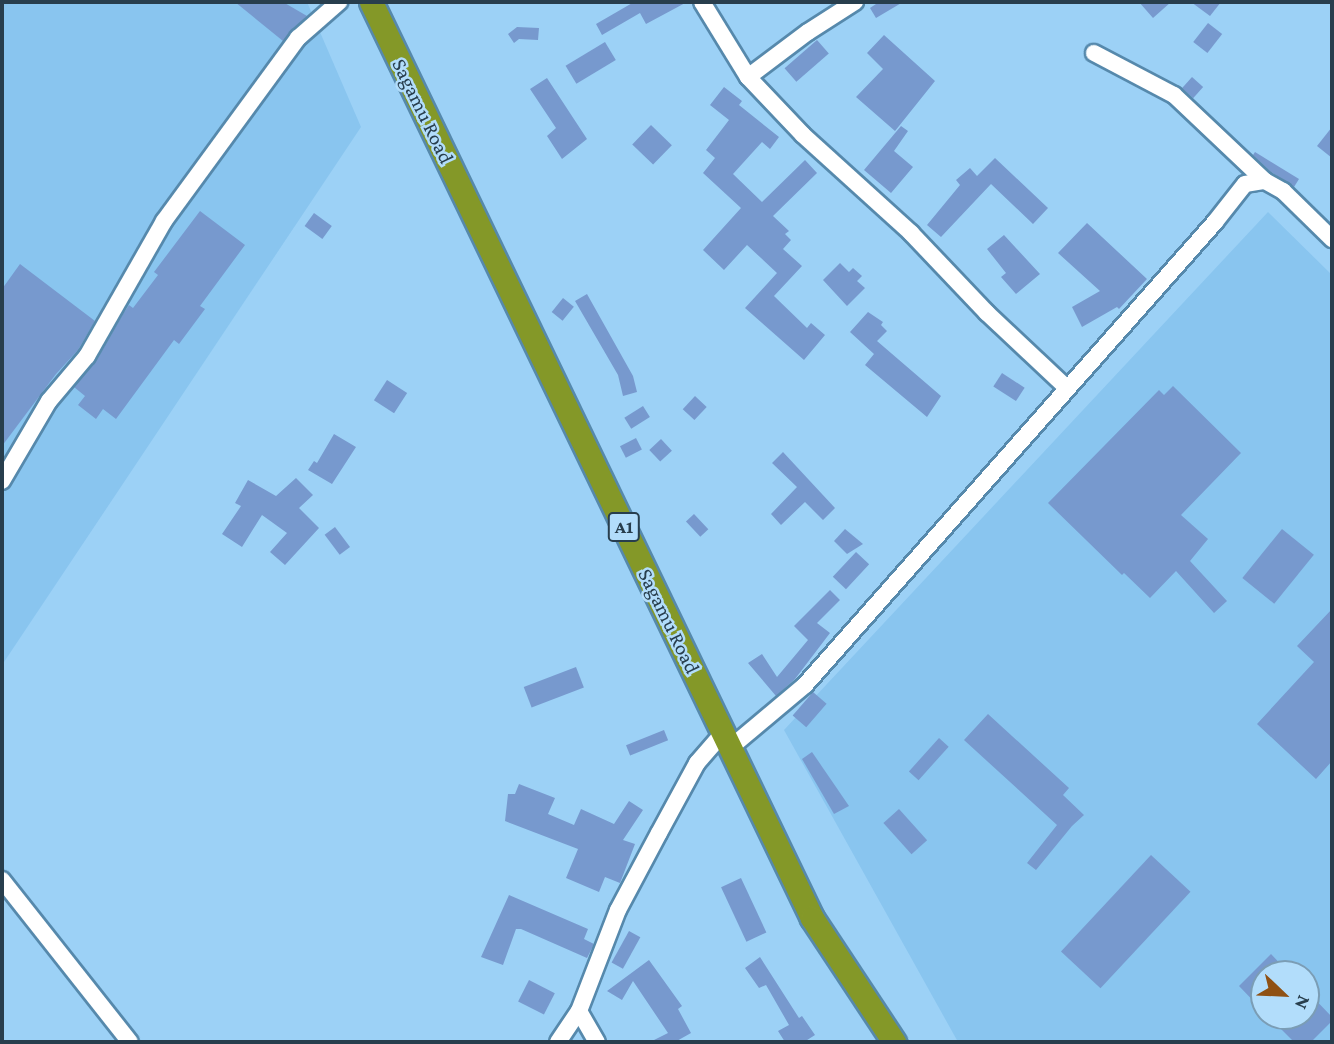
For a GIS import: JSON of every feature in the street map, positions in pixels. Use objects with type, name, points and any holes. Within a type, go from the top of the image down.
[{"type":"highway","name":"Sagamu Road","points":[[371,2],[812,918],[894,1042]]},
{"type":"street","points":[[2,481],[49,401],[87,355],[164,221],[298,38],[339,2]]},
{"type":"street","points":[[702,2],[748,77],[803,135],[911,233],[987,313],[1067,388]]},
{"type":"street","points":[[748,77],[855,2]]},
{"type":"street","points":[[1094,52],[1174,95],[1265,181],[1283,191],[1332,239]]},
{"type":"street","points":[[558,1042],[579,1011],[618,910],[697,763],[805,685],[1215,222],[1245,184],[1265,181]]},
{"type":"street","points":[[2,880],[131,1042]]},
{"type":"street","points":[[579,1011],[597,1042]]},
{"type":"shaded area","points":[[2,2],[307,2],[361,127],[2,665]]},
{"type":"shaded area","points":[[1268,212],[1332,275],[1332,1042],[958,1042],[784,730]]},
{"type":"building","points":[[235,2],[283,2],[307,16],[283,41]]},
{"type":"building","points":[[634,2],[687,2],[646,24],[640,13],[602,35],[596,24]]},
{"type":"building","points":[[879,2],[903,2],[876,18],[870,8]]},
{"type":"building","points":[[1139,2],[1171,2],[1153,18]]},
{"type":"building","points":[[1191,2],[1221,2],[1210,16]]},
{"type":"building","points":[[1208,23],[1222,34],[1207,53],[1193,42]]},
{"type":"building","points":[[517,27],[539,28],[538,40],[519,39],[514,43],[508,34]]},
{"type":"building","points":[[884,35],[935,81],[895,131],[856,97],[883,69],[867,53]]},
{"type":"building","points":[[817,40],[829,54],[796,82],[785,68]]},
{"type":"building","points":[[605,42],[616,60],[576,84],[566,66]]},
{"type":"building","points":[[1192,77],[1203,87],[1193,98],[1182,88]]},
{"type":"building","points":[[547,78],[587,139],[562,159],[547,136],[556,128],[530,89]]},
{"type":"building","points":[[724,87],[742,101],[739,105],[779,137],[770,149],[762,142],[733,174],[762,202],[805,160],[817,173],[773,216],[789,231],[785,234],[791,240],[783,249],[802,266],[774,296],[807,328],[811,323],[825,335],[804,360],[745,308],[777,273],[747,245],[724,270],[703,250],[741,208],[703,173],[715,158],[706,150],[729,120],[710,105]]},
{"type":"building","points":[[651,125],[672,145],[653,165],[632,144]]},
{"type":"building","points":[[901,126],[908,131],[894,151],[913,167],[891,193],[864,170]]},
{"type":"building","points":[[1332,127],[1332,158],[1317,146]]},
{"type":"building","points":[[1255,152],[1299,179],[1294,187],[1271,172],[1253,155]]},
{"type":"building","points":[[995,158],[1048,208],[1033,224],[991,184],[941,237],[927,225],[960,185],[956,180],[970,168],[977,176]]},
{"type":"building","points":[[200,211],[245,245],[200,306],[205,309],[179,344],[174,340],[116,419],[103,409],[96,419],[78,405],[85,396],[74,387],[96,361],[129,305],[133,308],[158,275],[154,272]]},
{"type":"building","points":[[314,213],[332,226],[322,239],[305,226]]},
{"type":"building","points":[[1087,223],[1147,279],[1119,309],[1117,307],[1082,327],[1072,307],[1100,291],[1058,253]]},
{"type":"building","points":[[1004,235],[1040,274],[1016,294],[1001,277],[1006,273],[987,249]]},
{"type":"building","points":[[840,263],[849,272],[853,268],[862,276],[857,281],[865,288],[847,306],[823,280]]},
{"type":"building","points":[[20,264],[95,321],[78,350],[56,374],[2,446],[2,289]]},
{"type":"building","points":[[587,294],[633,376],[637,392],[623,396],[618,375],[575,301]]},
{"type":"building","points":[[563,298],[574,307],[563,321],[552,312]]},
{"type":"building","points":[[868,312],[883,322],[881,325],[887,331],[877,341],[941,396],[927,417],[865,365],[874,354],[850,332]]},
{"type":"building","points":[[1002,373],[1025,388],[1016,401],[993,386]]},
{"type":"building","points":[[387,380],[407,393],[394,413],[374,400]]},
{"type":"building","points":[[1173,386],[1241,453],[1181,515],[1208,539],[1190,561],[1227,601],[1214,613],[1176,571],[1150,598],[1124,573],[1122,575],[1048,503],[1159,390],[1164,395]]},
{"type":"building","points":[[695,396],[707,407],[694,420],[683,409]]},
{"type":"building","points":[[643,406],[650,417],[631,429],[624,418]]},
{"type":"building","points":[[334,434],[356,447],[332,484],[308,470],[314,461],[317,463]]},
{"type":"building","points":[[636,438],[642,450],[626,458],[620,446]]},
{"type":"building","points":[[661,439],[672,451],[660,462],[649,450]]},
{"type":"building","points":[[783,452],[835,508],[823,520],[805,502],[781,525],[771,514],[797,487],[772,463]]},
{"type":"building","points":[[296,478],[313,495],[299,508],[319,528],[285,565],[270,552],[287,533],[262,515],[242,547],[222,534],[241,506],[235,503],[248,480],[276,496]]},
{"type":"building","points":[[694,514],[708,529],[700,537],[686,522]]},
{"type":"building","points":[[335,527],[350,547],[340,555],[325,535]]},
{"type":"building","points":[[845,529],[863,544],[847,554],[834,541]]},
{"type":"building","points":[[1282,529],[1314,555],[1274,604],[1242,578]]},
{"type":"building","points":[[856,552],[869,564],[846,589],[833,577]]},
{"type":"building","points":[[830,590],[840,600],[817,623],[830,633],[795,679],[776,696],[748,663],[762,654],[777,677],[808,640],[794,626]]},
{"type":"building","points":[[1332,609],[1332,761],[1316,779],[1257,724],[1314,662],[1297,646]]},
{"type":"building","points":[[576,667],[584,688],[532,708],[524,687]]},
{"type":"building","points":[[813,692],[827,704],[806,727],[793,715]]},
{"type":"building","points":[[988,714],[1069,788],[1063,795],[1084,815],[1036,870],[1027,863],[1057,825],[964,740]]},
{"type":"building","points":[[664,730],[668,740],[630,756],[626,745]]},
{"type":"building","points":[[939,738],[949,747],[919,780],[909,771]]},
{"type":"building","points":[[812,752],[849,806],[834,814],[802,759]]},
{"type":"building","points":[[519,784],[555,798],[548,814],[574,825],[581,809],[614,824],[629,801],[643,810],[623,840],[635,844],[620,883],[605,877],[599,892],[566,878],[578,849],[505,821],[508,794],[515,794]]},
{"type":"building","points":[[899,809],[927,840],[911,854],[883,823]]},
{"type":"building","points":[[1151,855],[1190,892],[1100,988],[1061,952]]},
{"type":"building","points":[[741,878],[766,932],[746,942],[721,887]]},
{"type":"building","points":[[509,895],[588,929],[584,939],[594,944],[587,958],[521,929],[516,929],[503,965],[481,957]]},
{"type":"building","points":[[629,931],[640,937],[623,969],[612,962]]},
{"type":"building","points":[[1271,954],[1277,960],[1265,960]]},
{"type":"building","points":[[760,957],[799,1018],[802,1016],[815,1035],[804,1042],[785,1042],[778,1031],[789,1025],[766,985],[759,988],[745,968]]},
{"type":"building","points":[[649,960],[682,1006],[678,1009],[691,1033],[675,1042],[650,1042],[668,1033],[633,981],[622,1000],[607,991]]},
{"type":"building","points":[[1250,975],[1250,997],[1239,986]]},
{"type":"building","points":[[529,980],[555,993],[544,1015],[518,1001]]},
{"type":"building","points":[[1320,1005],[1332,1017],[1332,1021],[1311,1042],[1294,1042],[1282,1030],[1320,1030]]}]
